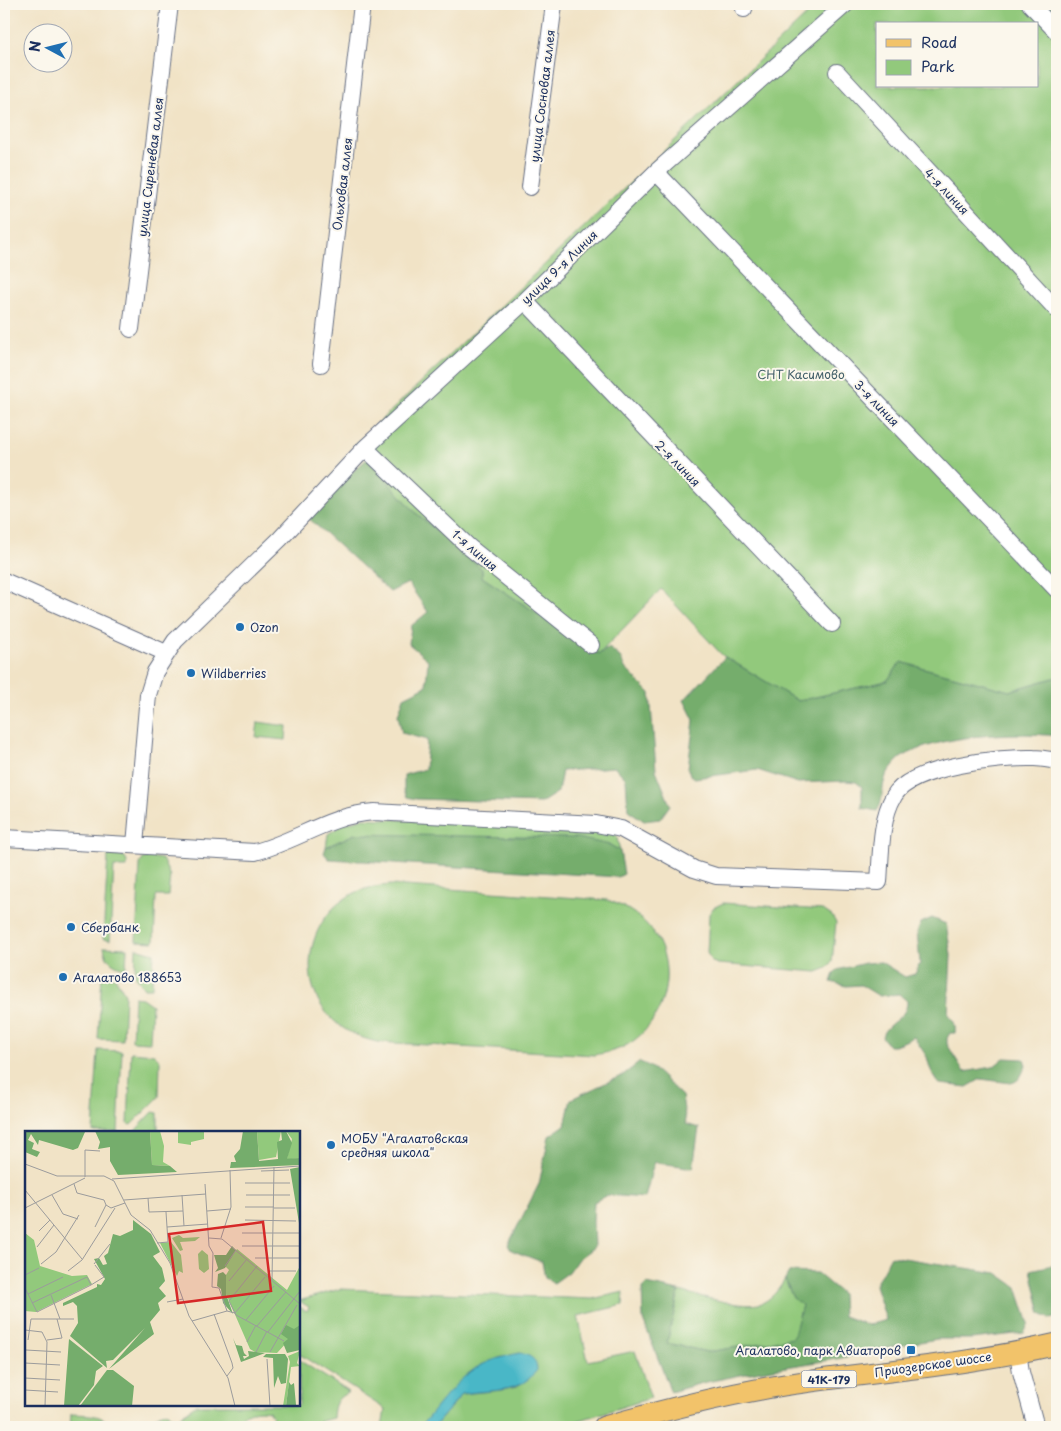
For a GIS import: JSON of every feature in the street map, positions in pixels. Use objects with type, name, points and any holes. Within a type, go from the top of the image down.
[{"type":"main road","name":"Приозерское шоссе","points":[[604,1427],[663,1410],[724,1396],[1018,1352],[1057,1344]]},
{"type":"street","name":"улица Сиреневая аллея","points":[[131,329],[170,4]]},
{"type":"street","name":"Ольховая аллея","points":[[321,364],[362,4]]},
{"type":"street","name":"улица Сосновая аллея","points":[[530,187],[554,4]]},
{"type":"street","name":"улица 9-я Линия","points":[[135,845],[148,695],[154,672],[176,641],[280,539],[365,448],[525,301],[656,172],[846,4]]},
{"type":"street","points":[[1030,4],[1057,32]]},
{"type":"street","name":"4-я линия","points":[[836,72],[1057,310]]},
{"type":"street","name":"3-я линия","points":[[656,172],[1057,590]]},
{"type":"street","name":"2-я линия","points":[[525,301],[832,624]]},
{"type":"street","name":"1-я линия","points":[[365,448],[469,547],[591,645]]},
{"type":"street","points":[[4,581],[166,653]]},
{"type":"street","points":[[4,838],[255,852],[341,817],[356,813],[374,812],[596,824],[621,829],[694,869],[716,876],[879,882],[885,817],[894,794],[910,780],[940,769],[980,762],[1035,758],[1057,760]]},
{"type":"street","points":[[1018,1352],[1021,1372],[1036,1427]]},
{"type":"green space","name":"СНТ Касимово","points":[[818,4],[1057,4],[1057,677],[1009,691],[901,662],[887,681],[798,701],[722,655],[661,589],[599,654],[482,577],[482,569],[417,514],[355,445]]},
{"type":"green space","points":[[367,459],[417,514],[482,569],[482,577],[599,654],[609,648],[620,657],[625,668],[650,693],[656,770],[670,805],[660,819],[644,821],[628,810],[626,779],[615,767],[562,771],[558,792],[541,803],[416,799],[407,797],[404,790],[404,775],[425,769],[427,740],[402,733],[398,715],[404,697],[426,686],[428,660],[409,644],[411,626],[428,612],[408,583],[390,592],[304,514]]},
{"type":"green space","points":[[725,657],[798,701],[887,681],[901,662],[1009,691],[1057,677],[1057,736],[1020,734],[978,736],[956,739],[918,750],[900,758],[886,775],[881,802],[877,811],[862,808],[862,787],[856,782],[798,783],[757,770],[695,778],[690,775],[688,768],[694,720],[684,700]]},
{"type":"green space","points":[[258,722],[287,726],[286,740],[256,737]]},
{"type":"green space","points":[[364,818],[597,830],[616,834],[620,851],[610,845],[355,834],[326,847],[328,834],[343,824]]},
{"type":"green space","points":[[355,834],[577,838],[610,845],[620,851],[624,874],[618,877],[329,859],[324,853],[326,847]]},
{"type":"green space","points":[[108,855],[124,856],[127,862],[127,867],[114,867],[110,940],[103,939]]},
{"type":"green space","points":[[149,857],[162,859],[170,876],[168,896],[156,896],[154,942],[136,941],[140,864],[143,859]]},
{"type":"green space","points":[[391,885],[607,900],[619,905],[630,910],[640,918],[659,941],[664,957],[666,974],[665,991],[660,1007],[652,1022],[641,1035],[627,1045],[594,1055],[377,1042],[365,1039],[343,1028],[333,1020],[321,1004],[313,987],[310,968],[312,950],[317,932],[327,916],[340,902],[361,890]]},
{"type":"green space","points":[[723,903],[823,910],[832,916],[836,923],[832,962],[827,968],[817,972],[712,962],[707,953],[709,914],[713,908]]},
{"type":"green space","points":[[932,918],[946,924],[951,955],[948,1015],[954,1022],[955,1033],[950,1033],[947,1038],[947,1044],[964,1072],[993,1067],[1004,1058],[1024,1059],[1026,1065],[1021,1076],[1014,1082],[981,1079],[967,1087],[940,1084],[936,1081],[927,1057],[914,1037],[894,1046],[889,1046],[882,1037],[887,1028],[904,1012],[907,1001],[899,994],[879,996],[861,985],[846,986],[831,982],[837,970],[865,963],[881,962],[905,977],[915,974],[920,963],[917,932],[921,923]]},
{"type":"green space","points":[[104,947],[127,948],[126,969],[117,966],[108,959]]},
{"type":"green space","points":[[136,948],[154,953],[152,988],[144,988],[135,975]]},
{"type":"green space","points":[[102,975],[115,977],[125,994],[123,1040],[98,1039]]},
{"type":"green space","points":[[134,997],[142,998],[152,1005],[150,1042],[132,1041]]},
{"type":"green space","points":[[98,1050],[122,1051],[118,1131],[93,1131]]},
{"type":"green space","points":[[131,1052],[154,1054],[160,1060],[159,1097],[131,1125],[128,1124]]},
{"type":"green space","points":[[640,1062],[658,1072],[682,1096],[686,1124],[699,1128],[693,1168],[654,1162],[645,1198],[607,1195],[594,1202],[594,1247],[578,1259],[569,1272],[554,1283],[545,1278],[542,1262],[511,1250],[508,1245],[539,1184],[549,1136],[565,1125],[571,1099],[623,1075]]},
{"type":"green space","points":[[153,1112],[158,1113],[158,1131],[135,1131]]},
{"type":"green space","points":[[891,1256],[997,1273],[1017,1287],[1029,1324],[1024,1333],[972,1339],[937,1339],[837,1359],[760,1371],[702,1383],[671,1392],[643,1320],[642,1288],[647,1284],[679,1291],[667,1343],[707,1352],[793,1338],[802,1305],[793,1298],[785,1279],[789,1272],[817,1273],[842,1294],[843,1316],[868,1325],[886,1320],[875,1285]]},
{"type":"green space","points":[[1057,1264],[1057,1317],[1050,1319],[1041,1314],[1031,1270]]},
{"type":"green space","points":[[785,1279],[793,1298],[803,1305],[793,1339],[707,1352],[667,1343],[679,1291],[735,1304],[757,1304],[770,1298]]},
{"type":"green space","points":[[340,1289],[592,1299],[624,1292],[623,1305],[578,1316],[588,1361],[635,1351],[651,1398],[558,1427],[434,1427],[462,1394],[517,1387],[504,1356],[476,1368],[465,1377],[420,1427],[380,1427],[383,1422],[385,1409],[300,1355],[300,1308],[307,1311],[309,1307],[300,1301]]},
{"type":"green space","points":[[300,1361],[349,1392],[336,1402],[333,1418],[298,1427],[277,1427],[269,1411],[258,1410],[239,1418],[233,1427],[137,1427],[152,1422],[164,1412],[169,1413],[175,1420],[194,1406],[300,1406]]},
{"type":"green space","points":[[71,1414],[99,1417],[108,1422],[112,1427],[70,1427]]},
{"type":"water","points":[[520,1353],[530,1357],[536,1363],[537,1370],[530,1378],[521,1384],[503,1390],[462,1394],[434,1427],[420,1427],[460,1380],[476,1368],[503,1357]]},
{"type":"place","name":"Ozon","points":[[240,627]]},
{"type":"place","name":"Wildberries","points":[[191,673]]},
{"type":"place","name":"Сбербанк","points":[[71,927]]},
{"type":"place","name":"Агалатово 188653","points":[[63,977]]},
{"type":"place","name":"МОБУ \"Агалатовская средняя школа\"","points":[[331,1145]]},
{"type":"place","name":"Агалатово, парк Авиаторов","points":[[911,1350]]}]
